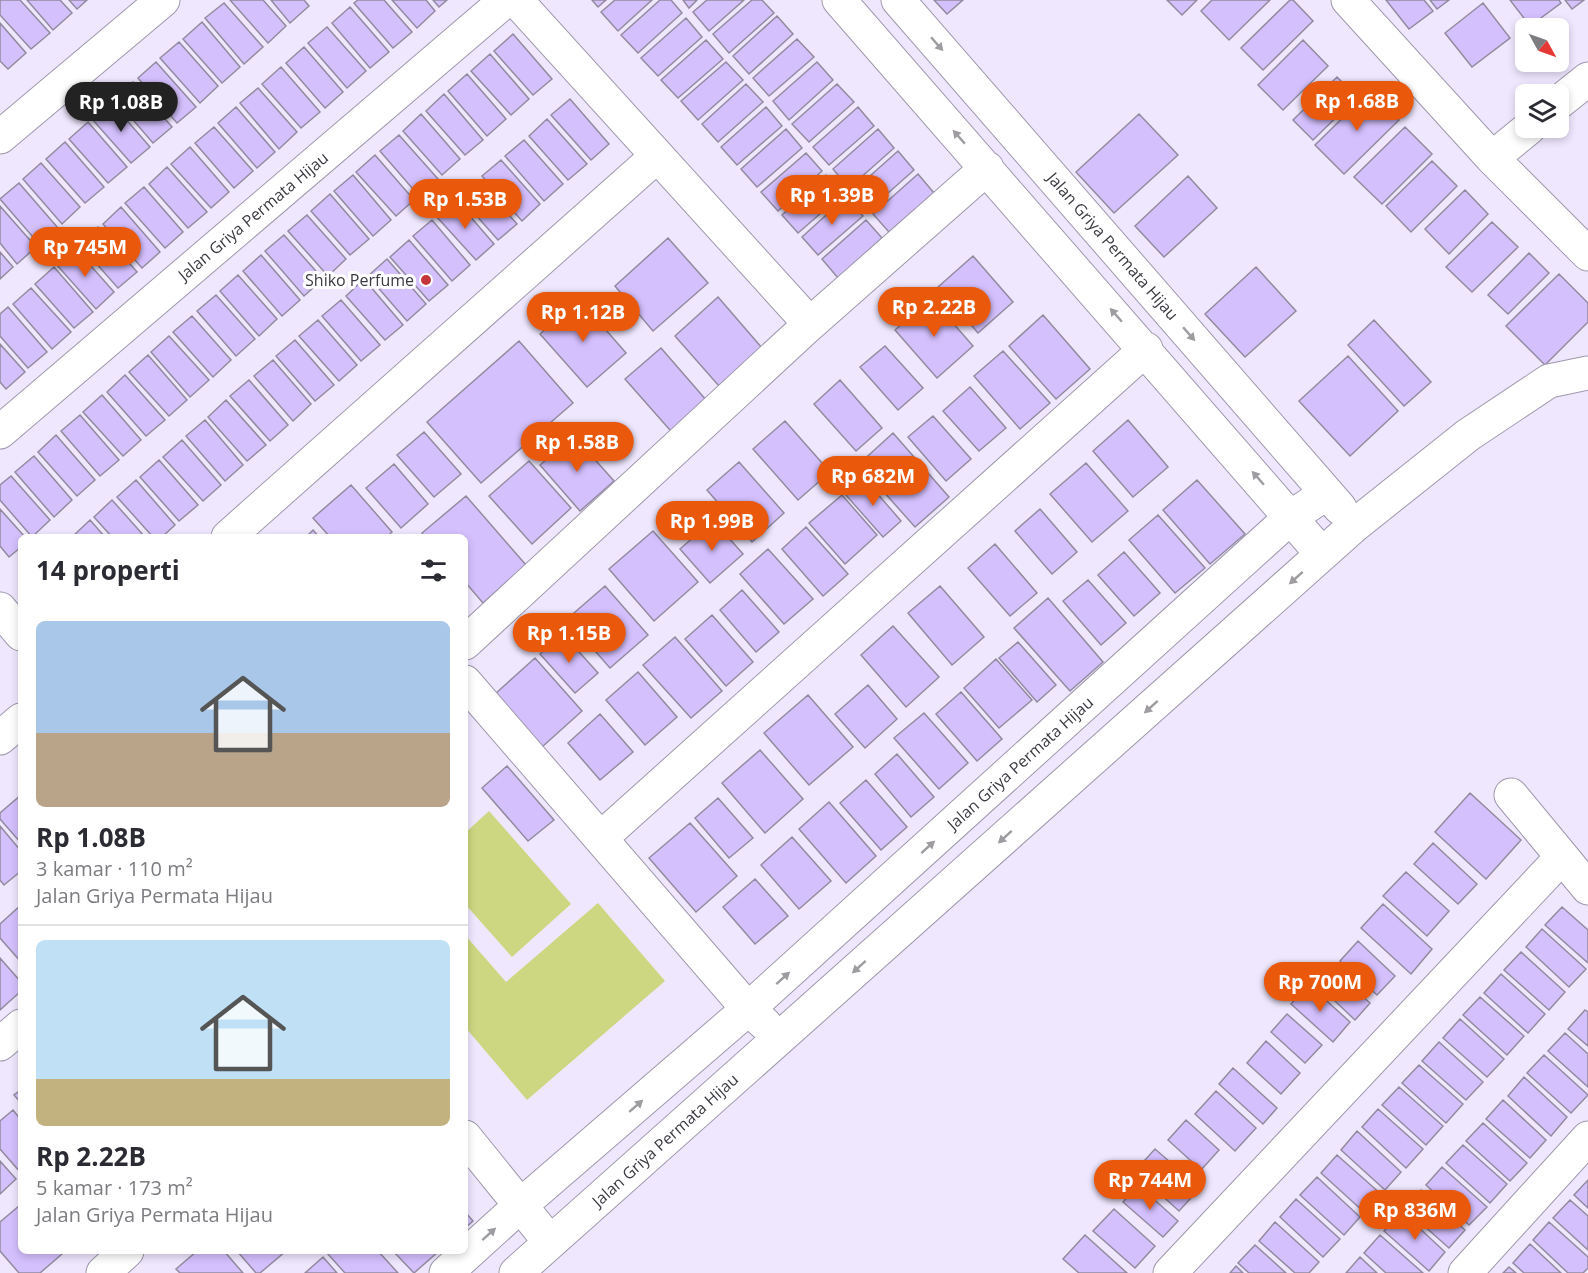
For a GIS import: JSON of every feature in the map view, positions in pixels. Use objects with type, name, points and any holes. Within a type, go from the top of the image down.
[{"type":"street","points":[[0,137],[163,0]]},
{"type":"street","name":"Jalan Griya Permata Hijau","points":[[0,432],[506,0]]},
{"type":"street","points":[[516,0],[810,324]]},
{"type":"street","points":[[839,0],[1323,554]]},
{"type":"street","name":"Jalan Griya Permata Hijau","points":[[516,1273],[1355,525],[898,0]]},
{"type":"street","points":[[1348,0],[1492,158],[1588,254]]},
{"type":"street","points":[[1569,94],[1588,79]]},
{"type":"street","points":[[1492,158],[1517,138]]},
{"type":"street","points":[[231,534],[657,156]]},
{"type":"street","points":[[468,640],[810,324],[987,168]]},
{"type":"street","points":[[601,838],[1146,349]]},
{"type":"street","points":[[1355,525],[1468,435],[1549,381],[1588,373]]},
{"type":"street","name":"Jalan Griya Permata Hijau","points":[[468,1253],[520,1205],[748,1009],[1292,517],[1327,493]]},
{"type":"street","points":[[0,609],[18,630]]},
{"type":"street","points":[[468,685],[748,1009],[780,1038]]},
{"type":"street","points":[[0,738],[18,723]]},
{"type":"street","points":[[1511,795],[1588,888]]},
{"type":"street","points":[[1170,1273],[1562,857]]},
{"type":"street","points":[[0,1044],[18,1029]]},
{"type":"street","points":[[1465,1273],[1588,1138]]},
{"type":"street","points":[[468,1141],[550,1242]]},
{"type":"street","points":[[103,1273],[124,1254]]},
{"type":"street","name":"Jalan Griya Permata Hijau","points":[[446,1273],[467,1254]]},
{"type":"green space","points":[[489,811],[571,904],[512,957],[468,907],[468,830]]},
{"type":"green space","points":[[598,903],[665,981],[527,1100],[468,1031],[468,938],[506,982]]},
{"type":"building","points":[[0,0],[20,0],[50,33],[31,49],[0,15]]},
{"type":"building","points":[[27,0],[60,0],[72,13],[53,30]]},
{"type":"building","points":[[69,0],[87,0],[77,9]]},
{"type":"building","points":[[230,0],[263,0],[286,26],[268,43]]},
{"type":"building","points":[[271,0],[304,0],[309,6],[290,23]]},
{"type":"building","points":[[358,0],[384,0],[412,32],[393,48],[354,3]]},
{"type":"building","points":[[392,0],[426,0],[435,11],[417,28]]},
{"type":"building","points":[[433,0],[447,0],[439,7]]},
{"type":"building","points":[[592,0],[606,0],[598,7]]},
{"type":"building","points":[[615,0],[652,0],[618,31],[601,12]]},
{"type":"building","points":[[660,0],[671,0],[682,13],[638,53],[621,35]]},
{"type":"building","points":[[683,0],[697,0],[689,8]]},
{"type":"building","points":[[707,0],[744,0],[709,31],[693,12]]},
{"type":"building","points":[[752,0],[762,0],[774,13],[729,53],[713,34]]},
{"type":"building","points":[[934,0],[963,0],[947,14]]},
{"type":"building","points":[[1167,0],[1197,0],[1182,15]]},
{"type":"building","points":[[1212,0],[1270,0],[1229,40],[1201,11]]},
{"type":"building","points":[[1290,0],[1293,0],[1313,21],[1263,70],[1241,48]]},
{"type":"building","points":[[1386,0],[1424,0],[1433,11],[1409,29]]},
{"type":"building","points":[[1430,0],[1449,0],[1437,9]]},
{"type":"building","points":[[1510,0],[1559,0],[1561,3],[1541,18],[1524,18]]},
{"type":"building","points":[[1565,0],[1584,0],[1572,9]]},
{"type":"building","points":[[224,3],[263,47],[244,64],[205,18]]},
{"type":"building","points":[[1483,3],[1510,38],[1472,67],[1445,33]]},
{"type":"building","points":[[350,7],[389,52],[370,68],[332,23]]},
{"type":"building","points":[[777,16],[793,34],[749,74],[733,56]]},
{"type":"building","points":[[686,18],[702,37],[658,76],[641,58]]},
{"type":"building","points":[[202,22],[240,67],[222,83],[183,39]]},
{"type":"building","points":[[0,23],[26,53],[8,69],[0,61]]},
{"type":"building","points":[[327,27],[366,71],[347,88],[308,43]]},
{"type":"building","points":[[513,34],[552,79],[533,95],[494,51]]},
{"type":"building","points":[[797,39],[814,57],[769,96],[753,78]]},
{"type":"building","points":[[706,40],[723,59],[678,98],[661,80]]},
{"type":"building","points":[[1303,40],[1328,66],[1283,110],[1258,85]]},
{"type":"building","points":[[179,42],[218,86],[200,103],[160,58]]},
{"type":"building","points":[[304,47],[343,92],[325,108],[286,63]]},
{"type":"building","points":[[490,54],[529,99],[511,115],[471,71]]},
{"type":"building","points":[[156,62],[196,107],[177,123],[138,78]]},
{"type":"building","points":[[726,62],[743,80],[698,120],[681,101]]},
{"type":"building","points":[[817,62],[833,80],[789,120],[773,101]]},
{"type":"building","points":[[281,67],[320,112],[301,128],[262,84]]},
{"type":"building","points":[[467,74],[506,119],[487,136],[448,91]]},
{"type":"building","points":[[1337,77],[1357,97],[1313,140],[1293,120]]},
{"type":"building","points":[[133,82],[172,127],[153,143],[115,99]]},
{"type":"building","points":[[746,84],[763,102],[718,142],[702,124]]},
{"type":"building","points":[[837,84],[854,102],[809,142],[792,124]]},
{"type":"building","points":[[258,88],[297,132],[279,149],[240,103]]},
{"type":"building","points":[[1370,91],[1399,120],[1344,174],[1315,145]]},
{"type":"building","points":[[444,94],[483,140],[465,155],[426,111]]},
{"type":"building","points":[[570,99],[609,144],[591,160],[551,115]]},
{"type":"building","points":[[111,102],[150,147],[131,163],[92,119]]},
{"type":"building","points":[[236,107],[275,152],[257,168],[218,123]]},
{"type":"building","points":[[766,107],[782,126],[737,165],[721,147]]},
{"type":"building","points":[[858,107],[874,126],[829,165],[813,147]]},
{"type":"building","points":[[421,114],[460,159],[442,175],[403,131]]},
{"type":"building","points":[[1139,114],[1178,155],[1114,213],[1076,172]]},
{"type":"building","points":[[547,119],[587,164],[568,180],[529,136]]},
{"type":"building","points":[[88,122],[127,167],[108,183],[69,139]]},
{"type":"building","points":[[214,127],[253,171],[234,188],[195,143]]},
{"type":"building","points":[[1405,127],[1432,154],[1382,204],[1354,177]]},
{"type":"building","points":[[786,129],[802,148],[757,187],[741,169]]},
{"type":"building","points":[[878,129],[894,148],[849,188],[833,169]]},
{"type":"building","points":[[399,135],[438,179],[419,196],[380,151]]},
{"type":"building","points":[[524,140],[563,184],[544,201],[505,156]]},
{"type":"building","points":[[65,142],[104,187],[85,203],[46,159]]},
{"type":"building","points":[[190,147],[229,192],[211,208],[171,164]]},
{"type":"building","points":[[898,151],[914,170],[869,210],[853,191]]},
{"type":"building","points":[[806,153],[822,171],[778,211],[761,192]]},
{"type":"building","points":[[375,155],[414,200],[396,216],[356,172]]},
{"type":"building","points":[[501,160],[540,204],[522,221],[482,176]]},
{"type":"building","points":[[1432,161],[1457,186],[1411,232],[1386,206]]},
{"type":"building","points":[[41,163],[80,207],[62,224],[23,179]]},
{"type":"building","points":[[167,167],[207,212],[188,228],[149,184]]},
{"type":"building","points":[[918,174],[934,193],[889,232],[873,214]]},
{"type":"building","points":[[353,175],[391,220],[373,236],[334,191]]},
{"type":"building","points":[[826,175],[843,194],[798,233],[782,215]]},
{"type":"building","points":[[1188,176],[1217,208],[1164,257],[1135,226]]},
{"type":"building","points":[[478,180],[517,224],[498,240],[459,196]]},
{"type":"building","points":[[19,183],[58,228],[39,244],[0,199]]},
{"type":"building","points":[[144,187],[183,232],[165,248],[125,203]]},
{"type":"building","points":[[1465,190],[1488,214],[1449,254],[1425,229]]},
{"type":"building","points":[[330,194],[369,239],[350,255],[311,211]]},
{"type":"building","points":[[846,197],[863,216],[818,255],[802,237]]},
{"type":"building","points":[[455,199],[494,244],[476,260],[436,216]]},
{"type":"building","points":[[0,206],[36,247],[17,264],[0,243]]},
{"type":"building","points":[[121,207],[160,252],[142,268],[103,224]]},
{"type":"building","points":[[307,215],[346,259],[328,276],[288,231]]},
{"type":"building","points":[[432,220],[470,265],[452,281],[413,236]]},
{"type":"building","points":[[866,220],[882,238],[838,278],[822,259]]},
{"type":"building","points":[[1492,222],[1518,247],[1472,292],[1446,267]]},
{"type":"building","points":[[98,227],[137,272],[118,288],[79,244]]},
{"type":"building","points":[[284,235],[323,279],[304,296],[265,251]]},
{"type":"building","points":[[668,238],[708,283],[653,331],[615,286]]},
{"type":"building","points":[[409,240],[448,285],[429,301],[390,257]]},
{"type":"building","points":[[75,248],[114,292],[96,309],[56,264]]},
{"type":"building","points":[[0,252],[13,267],[0,279]]},
{"type":"building","points":[[1529,253],[1549,273],[1508,314],[1488,295]]},
{"type":"building","points":[[261,255],[300,300],[282,316],[243,271]]},
{"type":"building","points":[[973,256],[1013,302],[978,333],[938,287]]},
{"type":"building","points":[[387,259],[426,304],[407,321],[368,276]]},
{"type":"building","points":[[54,267],[93,312],[74,328],[35,284]]},
{"type":"building","points":[[1256,267],[1296,311],[1245,357],[1205,314]]},
{"type":"building","points":[[1559,274],[1588,303],[1588,322],[1545,365],[1506,326]]},
{"type":"building","points":[[238,275],[277,319],[259,336],[220,291]]},
{"type":"building","points":[[364,279],[403,325],[385,340],[346,296]]},
{"type":"building","points":[[31,288],[71,332],[52,349],[13,304]]},
{"type":"building","points":[[216,295],[255,339],[236,356],[197,311]]},
{"type":"building","points":[[718,297],[762,348],[719,386],[675,336]]},
{"type":"building","points":[[931,298],[973,346],[937,378],[895,330]]},
{"type":"building","points":[[579,299],[626,353],[587,387],[540,334]]},
{"type":"building","points":[[341,300],[380,345],[361,361],[322,316]]},
{"type":"building","points":[[8,307],[47,352],[28,368],[0,336],[0,314]]},
{"type":"building","points":[[1043,315],[1090,369],[1056,399],[1009,346]]},
{"type":"building","points":[[192,316],[231,360],[213,377],[173,332]]},
{"type":"building","points":[[318,320],[357,365],[339,381],[299,336]]},
{"type":"building","points":[[1374,320],[1431,382],[1404,406],[1348,345]]},
{"type":"building","points":[[169,336],[209,380],[190,397],[151,352]]},
{"type":"building","points":[[295,340],[334,385],[315,401],[276,356]]},
{"type":"building","points":[[519,341],[573,403],[481,483],[427,422]]},
{"type":"building","points":[[0,344],[25,372],[6,389],[0,382]]},
{"type":"building","points":[[885,346],[923,388],[898,410],[860,367]]},
{"type":"building","points":[[661,348],[713,408],[677,438],[625,379]]},
{"type":"building","points":[[1003,351],[1050,403],[1020,429],[974,376]]},
{"type":"building","points":[[148,355],[187,400],[169,416],[129,372]]},
{"type":"building","points":[[1348,356],[1398,411],[1350,456],[1299,401]]},
{"type":"building","points":[[273,360],[311,404],[293,421],[254,376]]},
{"type":"building","points":[[125,375],[165,420],[146,436],[107,392]]},
{"type":"building","points":[[249,380],[288,425],[270,441],[230,396]]},
{"type":"building","points":[[840,380],[882,428],[856,451],[814,404]]},
{"type":"building","points":[[970,387],[1006,428],[979,451],[943,411]]},
{"type":"building","points":[[102,395],[141,440],[123,456],[83,412]]},
{"type":"building","points":[[226,400],[266,445],[247,461],[208,417]]},
{"type":"building","points":[[80,415],[119,460],[100,476],[61,431]]},
{"type":"building","points":[[933,416],[971,459],[946,481],[908,437]]},
{"type":"building","points":[[205,420],[243,465],[225,481],[186,436]]},
{"type":"building","points":[[1128,420],[1168,467],[1133,497],[1093,451]]},
{"type":"building","points":[[785,421],[830,472],[798,500],[753,449]]},
{"type":"building","points":[[424,432],[461,474],[434,497],[397,455]]},
{"type":"building","points":[[893,433],[949,497],[915,527],[859,464]]},
{"type":"building","points":[[56,435],[95,480],[77,496],[38,452]]},
{"type":"building","points":[[574,436],[614,481],[580,511],[540,465]]},
{"type":"building","points":[[182,440],[221,485],[203,501],[163,457]]},
{"type":"building","points":[[34,456],[72,500],[54,517],[15,472]]},
{"type":"building","points":[[159,460],[198,505],[179,521],[140,477]]},
{"type":"building","points":[[529,461],[571,508],[532,544],[489,496]]},
{"type":"building","points":[[739,462],[784,513],[752,542],[707,490]]},
{"type":"building","points":[[1086,463],[1128,511],[1092,542],[1050,494]]},
{"type":"building","points":[[394,464],[428,504],[401,528],[366,488]]},
{"type":"building","points":[[11,476],[50,520],[35,534],[29,534],[0,500],[0,485]]},
{"type":"building","points":[[863,477],[901,521],[883,537],[845,494]]},
{"type":"building","points":[[136,480],[175,525],[165,534],[150,534],[117,497]]},
{"type":"building","points":[[1197,480],[1245,534],[1210,564],[1163,510]]},
{"type":"building","points":[[351,485],[392,532],[390,534],[327,534],[313,518]]},
{"type":"building","points":[[842,495],[877,535],[845,564],[809,523]]},
{"type":"building","points":[[466,496],[526,565],[483,603],[468,586],[468,534],[422,533]]},
{"type":"building","points":[[112,500],[142,534],[109,534],[94,517]]},
{"type":"building","points":[[0,509],[22,534],[18,534],[18,550],[9,557],[0,546]]},
{"type":"building","points":[[1040,509],[1077,552],[1052,574],[1015,531]]},
{"type":"building","points":[[1158,515],[1205,568],[1175,593],[1129,540]]},
{"type":"building","points":[[90,520],[102,534],[75,534]]},
{"type":"building","points":[[713,520],[743,554],[710,583],[680,549]]},
{"type":"building","points":[[806,527],[848,574],[823,596],[782,549]]},
{"type":"building","points":[[653,531],[698,582],[654,621],[609,569]]},
{"type":"building","points":[[995,544],[1037,593],[1010,616],[968,568]]},
{"type":"building","points":[[768,549],[813,599],[784,624],[740,574]]},
{"type":"building","points":[[1124,552],[1160,593],[1134,616],[1098,575]]},
{"type":"building","points":[[1088,580],[1126,623],[1101,645],[1063,601]]},
{"type":"building","points":[[605,586],[648,635],[610,668],[567,619]]},
{"type":"building","points":[[940,586],[984,637],[952,665],[908,613]]},
{"type":"building","points":[[742,590],[779,632],[756,652],[720,610]]},
{"type":"building","points":[[1048,598],[1103,662],[1070,691],[1014,628]]},
{"type":"building","points":[[712,615],[753,662],[726,686],[685,639]]},
{"type":"building","points":[[893,626],[939,677],[906,707],[861,655]]},
{"type":"building","points":[[563,634],[598,673],[575,693],[540,654]]},
{"type":"building","points":[[675,637],[722,691],[691,718],[643,665]]},
{"type":"building","points":[[1018,642],[1056,685],[1037,702],[999,658]]},
{"type":"building","points":[[535,658],[582,711],[542,747],[495,694]]},
{"type":"building","points":[[996,659],[1032,700],[999,728],[964,688]]},
{"type":"building","points":[[638,672],[677,717],[645,745],[606,700]]},
{"type":"building","points":[[868,685],[897,719],[865,748],[835,714]]},
{"type":"building","points":[[961,692],[1002,739],[977,761],[936,714]]},
{"type":"building","points":[[808,695],[853,747],[809,785],[764,733]]},
{"type":"building","points":[[924,713],[968,763],[939,789],[894,738]]},
{"type":"building","points":[[600,714],[633,752],[600,780],[568,743]]},
{"type":"building","points":[[760,750],[803,799],[765,833],[722,783]]},
{"type":"building","points":[[897,754],[934,797],[911,817],[875,774]]},
{"type":"building","points":[[507,766],[554,820],[528,841],[482,788]]},
{"type":"building","points":[[866,780],[907,827],[881,850],[840,803]]},
{"type":"building","points":[[1470,793],[1521,840],[1486,879],[1435,832]]},
{"type":"building","points":[[18,798],[18,840],[0,819],[0,813]]},
{"type":"building","points":[[718,798],[753,838],[729,858],[695,818]]},
{"type":"building","points":[[829,802],[876,856],[846,883],[799,829]]},
{"type":"building","points":[[690,823],[737,876],[696,912],[649,858]]},
{"type":"building","points":[[0,826],[18,847],[18,873],[4,885],[0,880]]},
{"type":"building","points":[[792,837],[831,881],[799,909],[761,865]]},
{"type":"building","points":[[1433,843],[1477,884],[1458,904],[1414,864]]},
{"type":"building","points":[[1406,872],[1449,911],[1427,936],[1383,896]]},
{"type":"building","points":[[755,879],[788,916],[755,944],[723,907]]},
{"type":"building","points":[[1383,904],[1432,949],[1411,974],[1361,928]]},
{"type":"building","points":[[1562,907],[1588,930],[1588,963],[1545,925]]},
{"type":"building","points":[[18,908],[18,959],[0,938],[0,924]]},
{"type":"building","points":[[1542,929],[1586,969],[1569,987],[1526,947]]},
{"type":"building","points":[[1358,941],[1395,976],[1377,995],[1340,961]]},
{"type":"building","points":[[1521,952],[1565,992],[1549,1010],[1504,970]]},
{"type":"building","points":[[0,958],[18,979],[18,994],[0,1010]]},
{"type":"building","points":[[1329,966],[1370,1003],[1355,1020],[1315,982]]},
{"type":"building","points":[[1501,974],[1545,1014],[1528,1033],[1484,993]]},
{"type":"building","points":[[1308,984],[1350,1022],[1333,1042],[1291,1004]]},
{"type":"building","points":[[1480,997],[1524,1036],[1507,1055],[1463,1015]]},
{"type":"building","points":[[1585,1010],[1588,1012],[1588,1046],[1568,1029]]},
{"type":"building","points":[[1287,1014],[1322,1045],[1305,1063],[1271,1032]]},
{"type":"building","points":[[1460,1019],[1504,1059],[1487,1077],[1443,1038]]},
{"type":"building","points":[[1565,1033],[1588,1054],[1588,1087],[1548,1051]]},
{"type":"building","points":[[1266,1041],[1300,1073],[1281,1094],[1247,1063]]},
{"type":"building","points":[[1439,1042],[1483,1082],[1466,1100],[1422,1061]]},
{"type":"building","points":[[1544,1055],[1588,1095],[1571,1113],[1527,1073]]},
{"type":"building","points":[[1419,1065],[1463,1104],[1446,1123],[1402,1083]]},
{"type":"building","points":[[1233,1068],[1277,1108],[1263,1124],[1219,1084]]},
{"type":"building","points":[[1524,1077],[1567,1117],[1551,1136],[1508,1096]]},
{"type":"building","points":[[1399,1087],[1443,1126],[1426,1145],[1382,1105]]},
{"type":"building","points":[[1216,1091],[1256,1128],[1235,1151],[1195,1114]]},
{"type":"building","points":[[1503,1100],[1546,1140],[1530,1158],[1486,1119]]},
{"type":"building","points":[[1378,1109],[1423,1149],[1406,1168],[1362,1127]]},
{"type":"building","points":[[13,1110],[18,1116],[18,1170],[0,1149],[0,1121]]},
{"type":"building","points":[[1186,1120],[1219,1150],[1201,1170],[1168,1140]]},
{"type":"building","points":[[1483,1123],[1527,1163],[1510,1181],[1466,1141]]},
{"type":"building","points":[[1357,1131],[1401,1172],[1385,1190],[1341,1150]]},
{"type":"building","points":[[1463,1145],[1507,1184],[1490,1203],[1446,1163]]},
{"type":"building","points":[[1155,1149],[1200,1188],[1179,1211],[1135,1171]]},
{"type":"building","points":[[1337,1155],[1382,1195],[1365,1213],[1321,1173]]},
{"type":"building","points":[[0,1161],[16,1179],[0,1194]]},
{"type":"building","points":[[1442,1167],[1487,1207],[1469,1225],[1426,1185]]},
{"type":"building","points":[[1317,1177],[1360,1217],[1344,1235],[1300,1195]]},
{"type":"building","points":[[1588,1180],[1588,1208],[1574,1195]]},
{"type":"building","points":[[1138,1185],[1178,1221],[1163,1237],[1123,1202]]},
{"type":"building","points":[[1421,1190],[1465,1230],[1449,1248],[1405,1209]]},
{"type":"building","points":[[1296,1199],[1340,1239],[1323,1257],[1280,1217]]},
{"type":"building","points":[[1570,1200],[1588,1216],[1588,1250],[1553,1218]]},
{"type":"building","points":[[18,1207],[18,1254],[62,1254],[40,1273],[19,1273],[0,1251],[0,1222]]},
{"type":"building","points":[[1114,1209],[1155,1246],[1135,1268],[1093,1231]]},
{"type":"building","points":[[1402,1212],[1445,1252],[1429,1271],[1384,1231]]},
{"type":"building","points":[[468,1215],[473,1221],[468,1225]]},
{"type":"building","points":[[1275,1222],[1319,1262],[1309,1273],[1295,1273],[1259,1241]]},
{"type":"building","points":[[1549,1222],[1588,1257],[1588,1268],[1583,1273],[1568,1273],[1533,1240]]},
{"type":"building","points":[[1085,1235],[1127,1273],[1079,1273],[1063,1259]]},
{"type":"building","points":[[1380,1235],[1423,1273],[1386,1273],[1364,1253]]},
{"type":"building","points":[[1530,1244],[1561,1273],[1524,1273],[1513,1263]]},
{"type":"building","points":[[1255,1245],[1286,1273],[1249,1273],[1238,1263]]},
{"type":"building","points":[[194,1254],[227,1254],[243,1273],[180,1273],[176,1269]]},
{"type":"building","points":[[240,1254],[282,1254],[260,1273],[256,1273]]},
{"type":"building","points":[[328,1254],[381,1254],[398,1273],[345,1273]]},
{"type":"building","points":[[396,1254],[436,1254],[414,1273]]},
{"type":"building","points":[[323,1257],[337,1273],[305,1273]]},
{"type":"building","points":[[1360,1257],[1377,1273],[1346,1273]]},
{"type":"building","points":[[1236,1266],[1243,1273],[1230,1273]]},
{"type":"building","points":[[1509,1267],[1516,1273],[1503,1273]]},
{"type":"place","name":"Shiko Perfume","points":[[426,280]]}]
